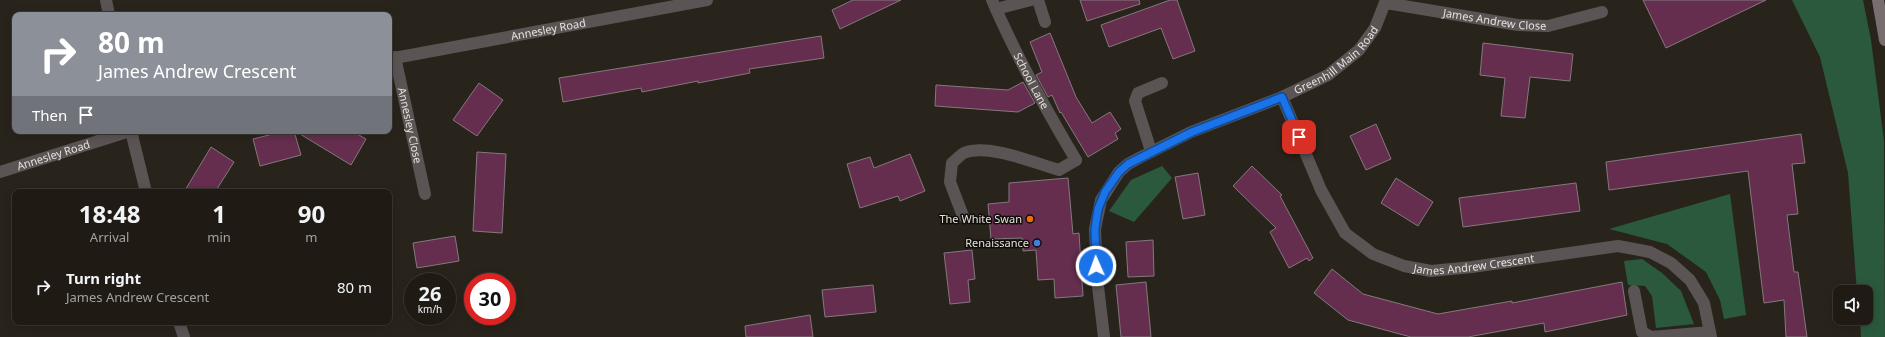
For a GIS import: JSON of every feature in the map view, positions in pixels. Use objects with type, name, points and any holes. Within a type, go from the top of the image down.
[{"type":"main road","points":[[1878,0],[1885,40]]},
{"type":"street","points":[[106,0],[108,12]]},
{"type":"street","name":"Annesley Road","points":[[392,58],[707,0]]},
{"type":"street","points":[[994,5],[1031,0]]},
{"type":"street","points":[[1038,0],[1045,22]]},
{"type":"street","name":"James Andrew Close","points":[[1386,2],[1518,25],[1548,26],[1602,12]]},
{"type":"street","name":"Greenhill Main Road","points":[[1104,337],[1096,271],[1095,229],[1098,209],[1105,192],[1119,172],[1128,164],[1151,151],[1192,132],[1282,97],[1328,75],[1359,50],[1375,28],[1386,2]]},
{"type":"street","name":"School Lane","points":[[963,216],[950,182],[952,164],[963,154],[976,150],[998,153],[1059,170],[1076,160],[1042,101],[1009,38],[994,5]]},
{"type":"street","name":"Annesley Close","points":[[392,58],[425,194]]},
{"type":"street","points":[[1151,151],[1135,101],[1138,93],[1162,83]]},
{"type":"street","name":"James Andrew Crescent","points":[[1282,97],[1321,190],[1345,233],[1373,254],[1404,266],[1431,271],[1472,267],[1618,246],[1650,252],[1671,263],[1690,280],[1704,303],[1711,334]]},
{"type":"street","name":"Annesley Road","points":[[0,172],[120,134]]},
{"type":"street","points":[[131,134],[145,189]]},
{"type":"street","points":[[1634,291],[1642,332],[1651,337],[1711,334]]},
{"type":"street","points":[[180,325],[184,337]]},
{"type":"green space","points":[[1792,0],[1863,0],[1871,40],[1884,141],[1885,337],[1861,337],[1860,325],[1873,325],[1873,285],[1856,285],[1848,173],[1820,57]]},
{"type":"green space","points":[[1162,166],[1172,178],[1134,222],[1109,211],[1131,180]]},
{"type":"green space","points":[[1730,194],[1746,315],[1724,319],[1720,300],[1706,272],[1667,244],[1609,229]]},
{"type":"green space","points":[[1642,259],[1662,273],[1681,291],[1694,324],[1656,328],[1652,296],[1645,286],[1628,285],[1624,261]]},
{"type":"building","points":[[853,0],[901,0],[840,29],[832,10]]},
{"type":"building","points":[[1080,0],[1139,0],[1140,4],[1087,21]]},
{"type":"building","points":[[1170,0],[1177,0],[1195,51],[1173,59],[1161,28],[1109,47],[1101,25]]},
{"type":"building","points":[[1643,0],[1766,0],[1666,48]]},
{"type":"building","points":[[1050,33],[1076,97],[1092,123],[1110,112],[1121,129],[1115,133],[1118,139],[1088,157],[1061,112],[1060,113],[1052,95],[1048,97],[1036,75],[1042,72],[1030,42]]},
{"type":"building","points":[[821,36],[824,58],[749,69],[750,73],[698,83],[698,81],[642,92],[641,88],[563,102],[559,78]]},
{"type":"building","points":[[1483,43],[1573,54],[1570,81],[1530,77],[1525,118],[1501,116],[1505,78],[1480,75]]},
{"type":"building","points":[[1023,82],[1035,103],[1018,112],[935,106],[936,85],[1008,90]]},
{"type":"building","points":[[479,83],[503,100],[477,136],[453,120]]},
{"type":"building","points":[[1376,124],[1391,159],[1366,170],[1350,136]]},
{"type":"building","points":[[273,134],[295,134],[301,155],[260,166],[253,139]]},
{"type":"building","points":[[300,134],[357,134],[366,139],[351,165]]},
{"type":"building","points":[[1801,134],[1805,163],[1792,164],[1798,214],[1787,215],[1794,272],[1798,272],[1807,337],[1786,337],[1784,300],[1764,303],[1748,171],[1609,190],[1606,162]]},
{"type":"building","points":[[211,147],[234,162],[217,189],[186,189]]},
{"type":"building","points":[[477,152],[506,154],[502,233],[473,231]]},
{"type":"building","points":[[910,154],[925,191],[900,201],[898,196],[860,208],[847,164],[870,157],[874,168]]},
{"type":"building","points":[[1252,166],[1282,195],[1280,196],[1313,258],[1309,261],[1307,258],[1289,268],[1270,232],[1276,228],[1233,186]]},
{"type":"building","points":[[1198,173],[1205,215],[1183,219],[1175,177]]},
{"type":"building","name":"The White Swan","points":[[1068,178],[1073,234],[1079,233],[1083,296],[1055,298],[1054,279],[1038,280],[1036,250],[1023,251],[1022,238],[991,239],[988,204],[1009,202],[1009,183]]},
{"type":"building","points":[[1396,178],[1433,202],[1418,226],[1381,203]]},
{"type":"building","points":[[1576,183],[1580,211],[1463,227],[1459,198]]},
{"type":"building","points":[[455,236],[459,261],[417,268],[413,243]]},
{"type":"building","points":[[1153,240],[1154,276],[1128,277],[1126,242]]},
{"type":"building","points":[[972,250],[975,279],[968,280],[970,302],[950,304],[944,253]]},
{"type":"building","points":[[1332,269],[1363,294],[1438,314],[1512,301],[1512,303],[1622,282],[1627,315],[1545,332],[1544,323],[1468,337],[1411,337],[1348,320],[1314,293]]},
{"type":"building","points":[[1146,282],[1151,337],[1121,337],[1116,285]]},
{"type":"building","points":[[873,285],[876,312],[825,317],[822,290]]},
{"type":"building","points":[[810,315],[813,337],[746,337],[745,326]]},
{"type":"place","name":"The White Swan","points":[[1030,219]]},
{"type":"place","name":"Renaissance","points":[[1037,243]]},
{"type":"route","points":[[1096,266],[1095,229],[1098,209],[1105,192],[1119,172],[1128,164],[1151,151],[1192,132],[1282,97],[1299,137]]}]
